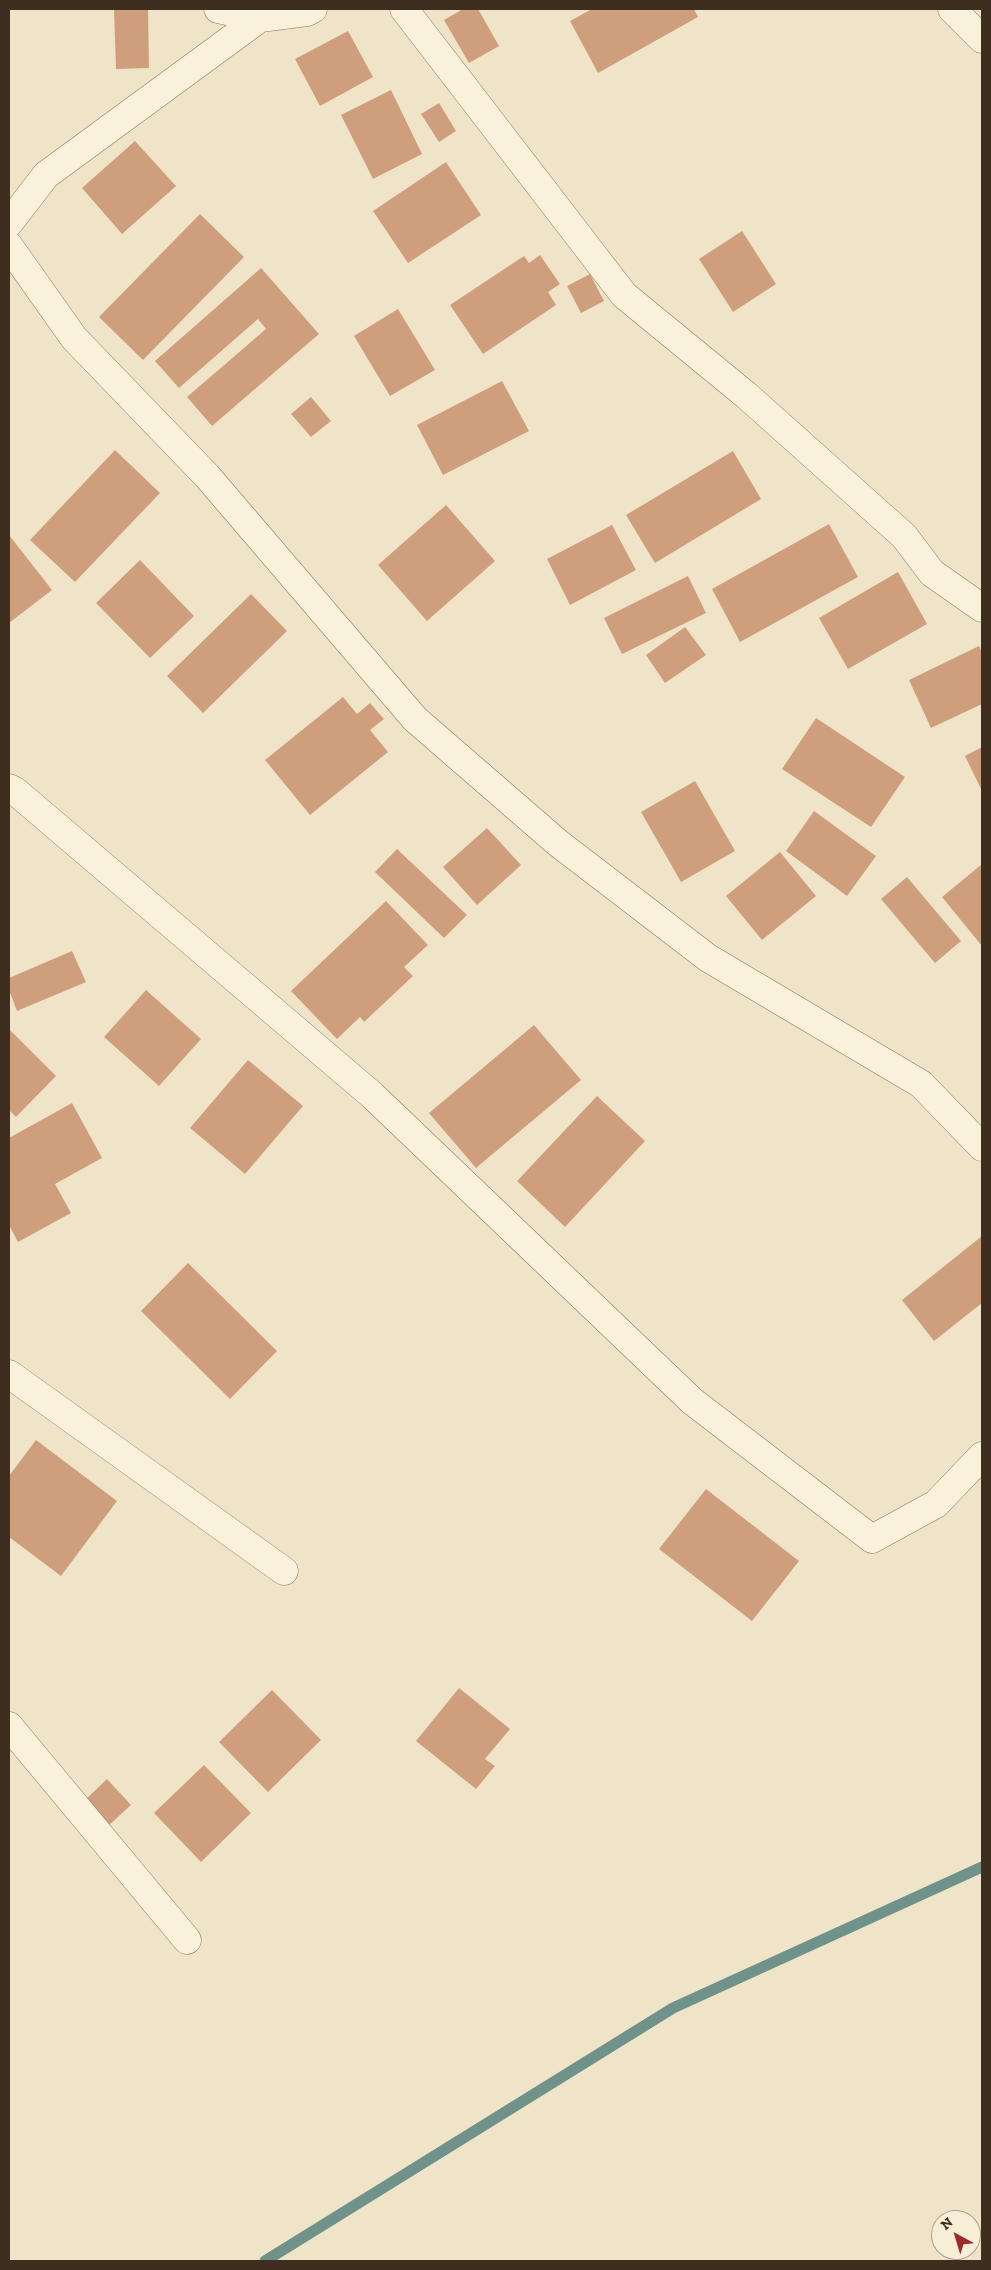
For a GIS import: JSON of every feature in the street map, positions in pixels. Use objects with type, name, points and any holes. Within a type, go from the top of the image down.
[{"type":"street","points":[[218,9],[260,18],[307,12],[313,9]]},
{"type":"street","points":[[404,9],[624,295],[746,395],[904,536],[932,573],[982,608]]},
{"type":"street","points":[[952,9],[982,39]]},
{"type":"street","points":[[9,223],[46,175],[260,18]]},
{"type":"street","points":[[9,246],[74,338],[207,476],[415,719],[558,843],[708,958],[921,1084],[982,1147]]},
{"type":"street","points":[[9,788],[15,791],[372,1095],[692,1401],[872,1539],[936,1504],[982,1456]]},
{"type":"street","points":[[9,1374],[284,1571]]},
{"type":"street","points":[[9,1726],[187,1940]]},
{"type":"building","points":[[114,9],[148,9],[149,68],[116,69]]},
{"type":"building","points":[[463,9],[478,9],[499,46],[469,63],[444,20]]},
{"type":"building","points":[[592,9],[694,9],[698,17],[598,73],[570,21]]},
{"type":"building","points":[[348,31],[373,77],[320,106],[295,59]]},
{"type":"building","points":[[391,90],[422,154],[373,179],[341,115]]},
{"type":"building","points":[[439,103],[456,131],[439,142],[421,114]]},
{"type":"building","points":[[135,141],[176,186],[122,234],[82,188]]},
{"type":"building","points":[[446,162],[481,215],[408,263],[373,211]]},
{"type":"building","points":[[200,214],[244,257],[143,360],[99,317]]},
{"type":"building","points":[[742,231],[776,284],[733,312],[699,259]]},
{"type":"building","points":[[540,255],[560,284],[548,292],[556,305],[483,354],[450,305],[524,256],[529,263]]},
{"type":"building","points":[[261,268],[319,334],[212,426],[187,397],[266,329],[258,319],[179,388],[155,361]]},
{"type":"building","points":[[590,274],[604,301],[581,313],[567,286]]},
{"type":"building","points":[[398,309],[435,370],[390,396],[354,336]]},
{"type":"building","points":[[502,381],[529,431],[443,475],[417,425]]},
{"type":"building","points":[[311,397],[331,421],[311,437],[291,414]]},
{"type":"building","points":[[115,450],[160,493],[75,582],[30,540]]},
{"type":"building","points":[[733,451],[761,499],[655,563],[626,515]]},
{"type":"building","points":[[446,505],[495,561],[427,621],[378,565]]},
{"type":"building","points":[[829,524],[858,577],[740,642],[712,589]]},
{"type":"building","points":[[612,525],[636,570],[570,605],[547,559]]},
{"type":"building","points":[[9,535],[52,590],[9,623]]},
{"type":"building","points":[[140,560],[194,616],[150,658],[96,603]]},
{"type":"building","points":[[898,572],[927,624],[848,669],[819,618]]},
{"type":"building","points":[[688,576],[706,613],[622,654],[604,618]]},
{"type":"building","points":[[251,594],[287,631],[203,713],[167,676]]},
{"type":"building","points":[[685,627],[706,655],[665,683],[646,655]]},
{"type":"building","points":[[979,646],[982,652],[982,704],[931,728],[909,680]]},
{"type":"building","points":[[343,697],[357,714],[370,703],[384,719],[370,730],[388,752],[310,815],[265,760]]},
{"type":"building","points":[[816,718],[905,777],[871,827],[782,769]]},
{"type":"building","points":[[982,747],[982,791],[965,756]]},
{"type":"building","points":[[695,781],[735,851],[681,882],[641,812]]},
{"type":"building","points":[[814,811],[876,856],[847,896],[786,851]]},
{"type":"building","points":[[487,828],[521,865],[477,905],[443,867]]},
{"type":"building","points":[[397,849],[467,915],[444,938],[375,872]]},
{"type":"building","points":[[780,852],[816,896],[762,940],[726,896]]},
{"type":"building","points":[[982,864],[982,946],[942,897]]},
{"type":"building","points":[[907,877],[961,941],[935,963],[881,899]]},
{"type":"building","points":[[386,901],[428,945],[404,967],[413,976],[364,1022],[360,1017],[337,1039],[291,991]]},
{"type":"building","points":[[72,951],[86,982],[17,1011],[9,990],[9,978]]},
{"type":"building","points":[[146,990],[201,1039],[159,1086],[104,1037]]},
{"type":"building","points":[[534,1025],[581,1080],[476,1168],[429,1113]]},
{"type":"building","points":[[9,1029],[56,1076],[16,1117],[9,1110]]},
{"type":"building","points":[[248,1060],[303,1106],[245,1174],[190,1128]]},
{"type":"building","points":[[597,1096],[645,1141],[565,1227],[517,1181]]},
{"type":"building","points":[[72,1103],[102,1158],[55,1184],[71,1213],[18,1242],[9,1225],[9,1138]]},
{"type":"building","points":[[982,1236],[982,1303],[934,1341],[902,1300]]},
{"type":"building","points":[[188,1263],[277,1351],[230,1399],[141,1311]]},
{"type":"building","points":[[36,1440],[117,1501],[61,1576],[9,1537],[9,1476]]},
{"type":"building","points":[[706,1489],[799,1561],[752,1621],[659,1549]]},
{"type":"building","points":[[459,1688],[510,1729],[485,1759],[495,1766],[476,1789],[416,1741]]},
{"type":"building","points":[[272,1690],[321,1740],[268,1792],[219,1742]]},
{"type":"building","points":[[204,1765],[251,1813],[201,1862],[154,1813]]},
{"type":"building","points":[[107,1779],[131,1805],[108,1826],[84,1801]]},
{"type":"waterway","points":[[265,2261],[673,2008],[982,1867]]}]
